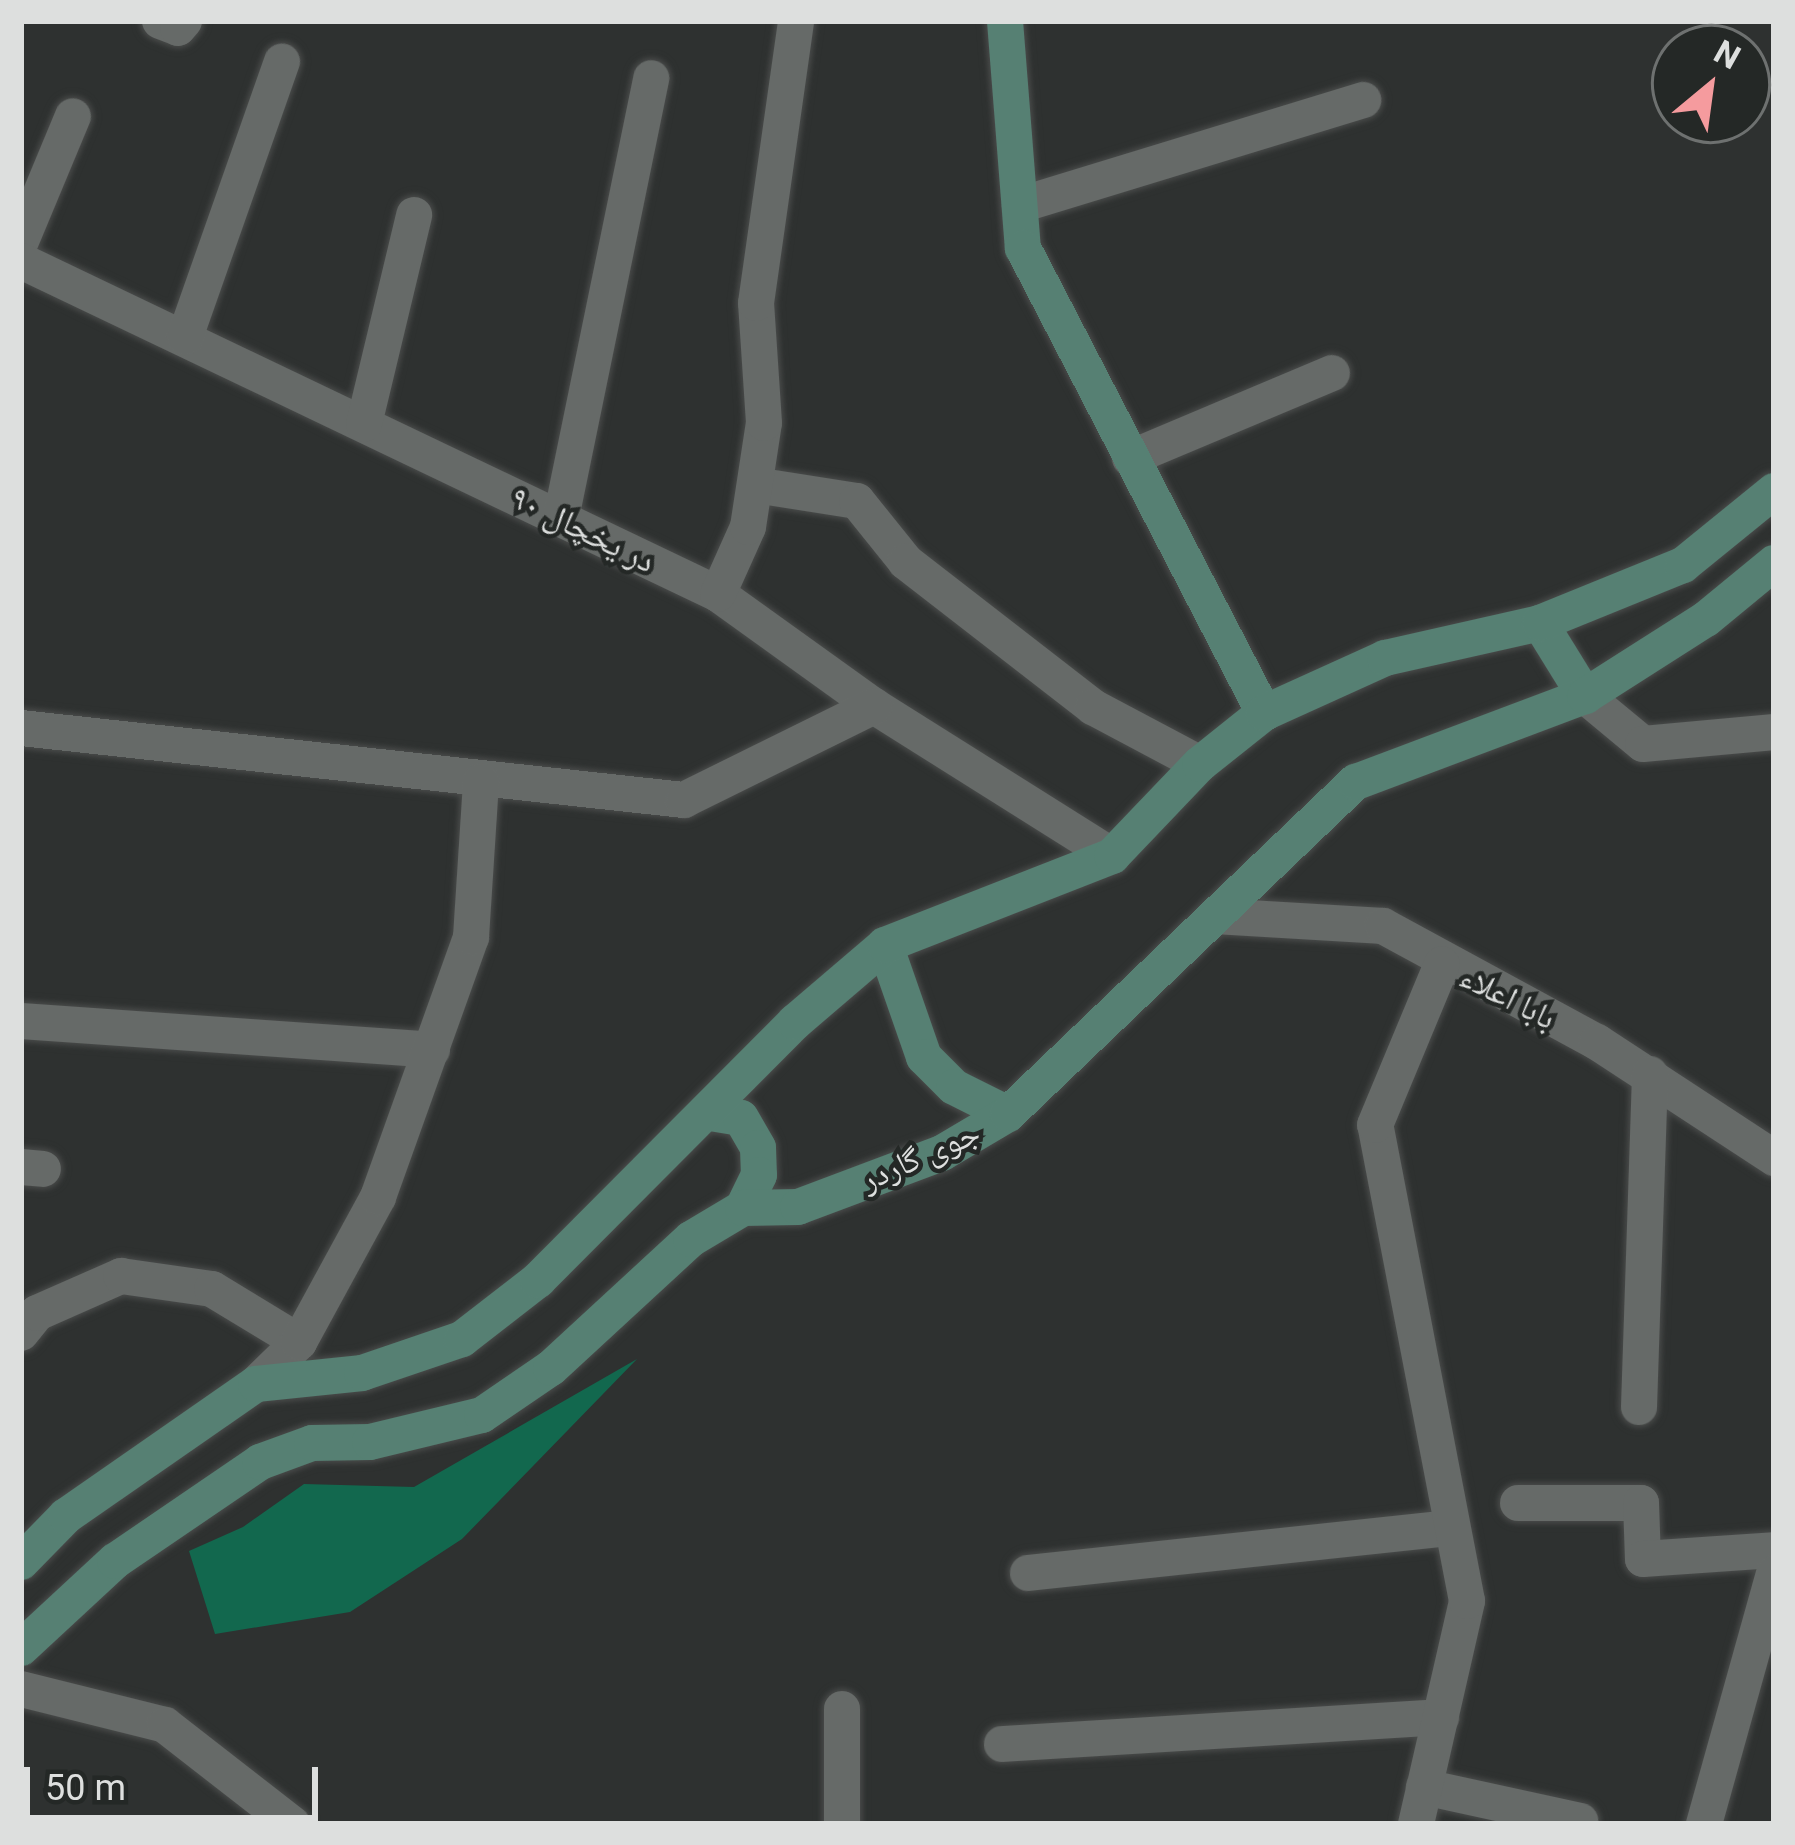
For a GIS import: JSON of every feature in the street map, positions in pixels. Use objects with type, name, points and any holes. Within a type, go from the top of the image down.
[{"type":"street","points":[[160,21],[178,28],[184,21]]},
{"type":"street","points":[[718,594],[748,527],[764,423],[756,303],[796,21]]},
{"type":"street","points":[[1005,21],[1023,248],[1264,713]]},
{"type":"street","points":[[185,337],[282,62]]},
{"type":"street","points":[[561,518],[651,78]]},
{"type":"street","points":[[1020,205],[1363,100]]},
{"type":"street","points":[[21,241],[73,116]]},
{"type":"street","points":[[364,424],[415,215]]},
{"type":"street","name":"در یخچال ۹۰","points":[[21,261],[718,594],[874,706],[1112,856]]},
{"type":"street","points":[[1130,458],[1332,373]]},
{"type":"street","points":[[755,485],[857,501],[906,562],[1093,707],[1200,764]]},
{"type":"street","points":[[256,1384],[362,1373],[462,1339],[538,1280],[710,1113],[795,1022],[885,945],[1112,856],[1200,764],[1264,713],[1385,658],[1540,623],[1683,566],[1774,490]]},
{"type":"street","name":"جوی گاردر","points":[[21,1648],[115,1562],[260,1462],[312,1443],[370,1442],[482,1415],[551,1368],[691,1239],[743,1208],[798,1207],[942,1154],[1008,1114],[1356,782],[1586,696],[1706,619],[1774,562]]},
{"type":"street","points":[[1540,623],[1586,696],[1642,744],[1774,732]]},
{"type":"street","points":[[21,728],[684,800],[874,706]]},
{"type":"street","points":[[21,1562],[66,1516],[256,1384],[299,1342],[378,1197],[471,937],[482,781]]},
{"type":"street","name":"بابا اعلاء","points":[[1216,916],[1383,926],[1442,964],[1650,1074],[1774,1158]]},
{"type":"street","points":[[885,945],[924,1058],[954,1087],[1008,1114]]},
{"type":"street","points":[[1416,1824],[1467,1601],[1375,1125],[1442,964]]},
{"type":"street","points":[[21,1021],[432,1050]]},
{"type":"street","points":[[1639,1407],[1650,1074]]},
{"type":"street","points":[[710,1113],[740,1118],[758,1148],[759,1175],[743,1208]]},
{"type":"street","points":[[21,1333],[37,1313],[121,1276],[212,1289],[299,1342]]},
{"type":"street","points":[[1518,1503],[1641,1503],[1643,1558],[1774,1550]]},
{"type":"street","points":[[1028,1573],[1452,1528]]},
{"type":"street","points":[[1704,1824],[1774,1574]]},
{"type":"street","points":[[21,1689],[165,1725],[292,1824]]},
{"type":"street","points":[[842,1709],[842,1824]]},
{"type":"street","points":[[1002,1744],[1441,1717]]},
{"type":"street","points":[[1424,1787],[1580,1821]]},
{"type":"green space","points":[[637,1359],[462,1539],[350,1612],[215,1634],[189,1551],[243,1527],[304,1484],[414,1487]]}]
